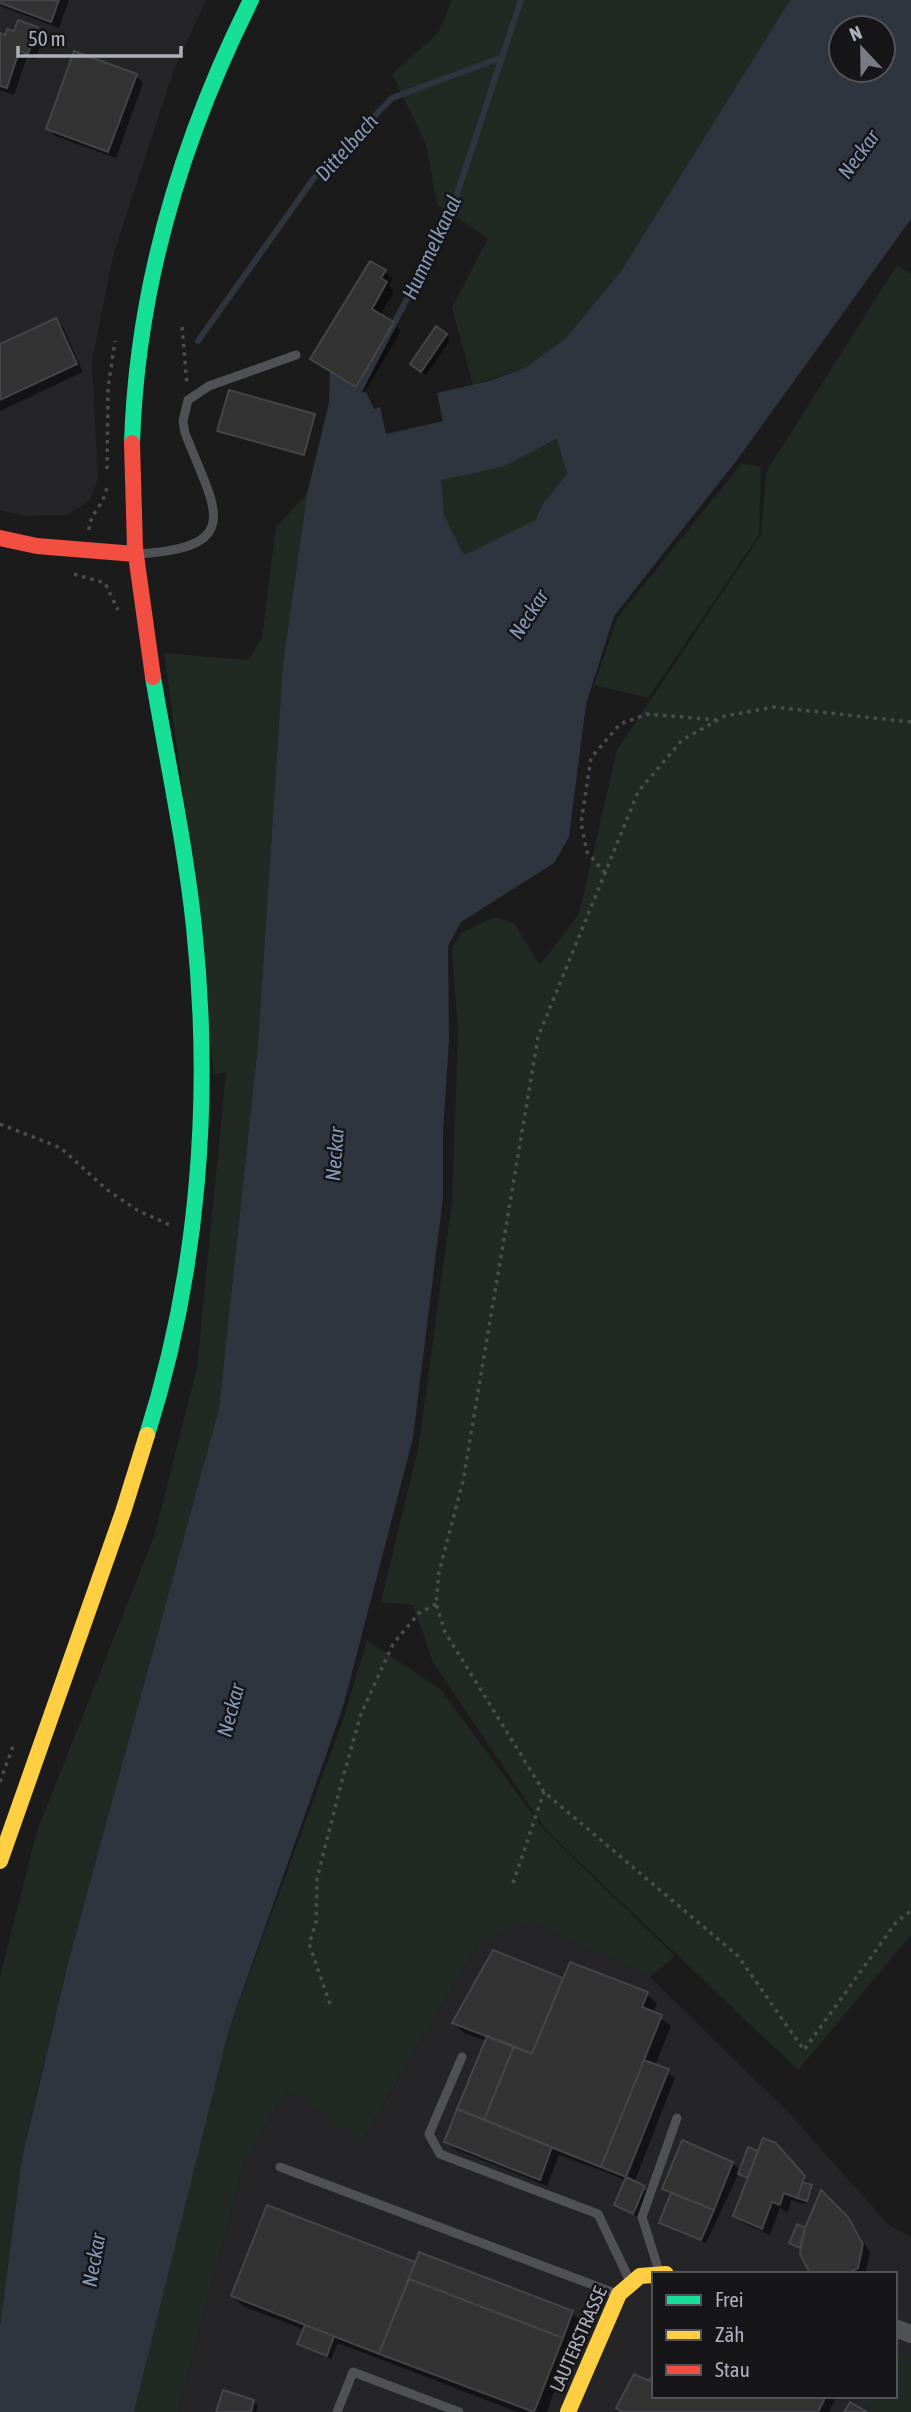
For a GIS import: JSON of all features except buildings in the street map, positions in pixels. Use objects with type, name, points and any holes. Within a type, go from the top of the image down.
[{"type":"street","points":[[0,1861],[142,1461],[172,1348],[192,1232],[201,1116],[198,971],[185,863],[135,554],[131,475],[133,399],[146,305],[172,193],[195,122],[230,38],[251,0]]},
{"type":"street","points":[[0,538],[37,546],[135,554]]},
{"type":"street","name":"LAUTERSTRASSE","points":[[568,2412],[619,2294],[630,2281],[643,2274],[652,2274]]},
{"type":"lane","points":[[135,554],[190,546],[210,533],[215,523],[210,491],[185,433],[183,421],[188,400],[209,386],[296,355]]},
{"type":"lane","points":[[462,2057],[429,2134],[440,2154],[598,2214],[630,2281]]},
{"type":"lane","points":[[663,2272],[642,2217],[677,2119]]},
{"type":"lane","points":[[280,2167],[619,2294]]},
{"type":"lane","points":[[337,2412],[353,2372],[459,2412]]},
{"type":"path","points":[[183,327],[188,400]]},
{"type":"path","points":[[88,577],[105,583],[119,613]]},
{"type":"path","points":[[911,722],[774,707],[725,716],[682,740],[638,792],[538,1037],[463,1481],[439,1572],[436,1604],[445,1632],[544,1792],[738,1956],[804,2050],[897,1921],[911,1911]]},
{"type":"path","points":[[605,873],[587,852],[580,823],[591,758],[620,724],[647,714],[718,720]]},
{"type":"path","points":[[0,1124],[61,1148],[106,1189],[137,1210],[192,1232]]},
{"type":"path","points":[[169,1233],[172,1213]]},
{"type":"path","points":[[330,2004],[309,1944],[316,1923],[317,1879],[341,1784],[361,1714],[393,1644],[419,1613],[436,1604]]},
{"type":"path","points":[[0,1782],[16,1739]]},
{"type":"path","points":[[513,1883],[544,1792]]},
{"type":"shaded area","points":[[0,0],[206,0],[173,72],[113,256],[92,361],[98,479],[90,500],[67,515],[24,516],[0,510]]},
{"type":"shaded area","points":[[452,0],[790,0],[621,271],[566,338],[525,368],[473,385],[452,308],[488,238],[437,205],[426,144],[392,74],[438,33]]},
{"type":"shaded area","points":[[897,265],[911,274],[911,1935],[798,2070],[546,1830],[433,1662],[413,1605],[381,1602],[419,1444],[452,1201],[458,1033],[452,948],[461,933],[495,917],[514,923],[540,965],[579,914],[617,750],[761,535],[766,472]]},
{"type":"shaded area","points":[[558,439],[567,475],[542,505],[537,520],[464,555],[444,515],[440,480],[502,467]]},
{"type":"shaded area","points":[[742,463],[761,467],[759,535],[648,698],[594,685],[617,618]]},
{"type":"shaded area","points":[[307,494],[283,663],[258,1044],[219,1408],[68,1963],[38,2087],[22,2158],[0,2327],[0,1976],[37,1831],[154,1537],[197,1368],[226,1072],[214,1075],[187,820],[164,653],[248,660],[262,638],[276,527]]},
{"type":"shaded area","points":[[367,1640],[440,1689],[545,1831],[675,1956],[650,1977],[531,1921],[480,1941],[362,2141],[287,2089],[244,2164],[178,2412],[134,2412],[229,2029],[343,1720]]},
{"type":"shaded area","points":[[531,1920],[650,1977],[791,2115],[889,2225],[911,2237],[911,2412],[178,2412],[244,2164],[287,2089],[363,2140],[480,1941]]},
{"type":"shaded area","points":[[897,2353],[911,2361],[911,2412],[882,2412],[858,2398],[897,2398]]},
{"type":"water","name":"Neckar","points":[[790,0],[911,0],[911,219],[737,460],[614,616],[586,704],[569,837],[554,863],[461,922],[448,946],[449,1040],[443,1131],[443,1198],[413,1438],[343,1707],[229,2029],[134,2412],[0,2412],[0,2327],[22,2158],[68,1963],[219,1408],[258,1044],[283,663],[307,494],[329,403],[330,371],[366,392],[374,409],[380,407],[386,434],[443,421],[437,393],[489,381],[525,368],[566,338],[621,271]],"holes":[[[557,439],[567,474],[542,505],[536,520],[464,555],[444,515],[441,480],[502,467]]]},
{"type":"waterway","name":"Hummelkanal","points":[[360,389],[449,218],[521,0]]},
{"type":"waterway","name":"Dittelbach","points":[[198,341],[314,178],[392,98],[500,58]]},
{"type":"traffic: fast","points":[[132,443],[143,327],[167,215],[204,106],[251,0]]},
{"type":"traffic: fast","points":[[147,1435],[165,1373],[189,1247],[197,1183],[202,1055],[190,896],[153,677]]},
{"type":"traffic: slow","points":[[0,1861],[123,1512],[147,1435]]},
{"type":"traffic: slow","points":[[568,2412],[619,2294],[640,2276],[652,2275]]},
{"type":"traffic: jam","points":[[132,443],[135,548],[153,677]]},
{"type":"traffic: jam","points":[[0,538],[37,546],[135,554]]}]
